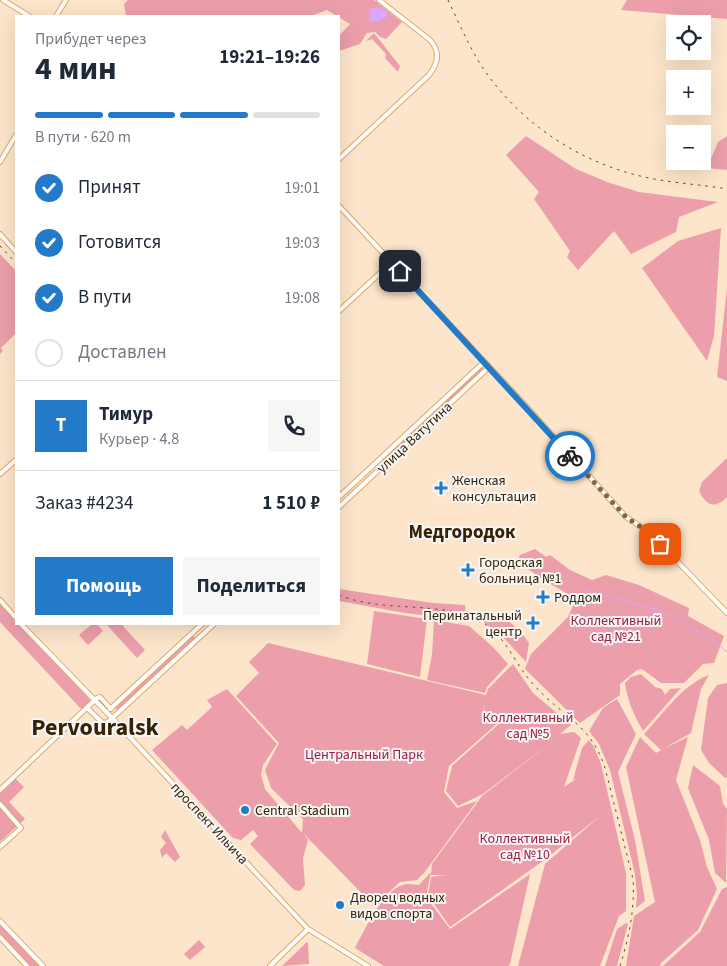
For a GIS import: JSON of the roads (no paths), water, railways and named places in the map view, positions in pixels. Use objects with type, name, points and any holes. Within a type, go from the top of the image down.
[{"type":"street","points":[[4,0],[27,15]]},
{"type":"street","points":[[57,15],[66,0]]},
{"type":"street","points":[[340,158],[428,75],[437,61],[435,45],[379,0]]},
{"type":"street","points":[[0,162],[15,138]]},
{"type":"street","points":[[340,207],[490,367],[626,517],[650,533],[727,612]]},
{"type":"street","points":[[0,234],[15,251]]},
{"type":"street","points":[[340,310],[392,262]]},
{"type":"street","name":"улица Ватутина","points":[[340,496],[484,362]]},
{"type":"street","name":"улица Ватутина","points":[[340,506],[490,367]]},
{"type":"street","points":[[0,474],[15,461]]},
{"type":"street","points":[[0,600],[15,615]]},
{"type":"street","name":"проспект Ильича","points":[[22,625],[112,718],[308,928],[368,966]]},
{"type":"street","points":[[107,713],[200,625]]},
{"type":"street","points":[[202,625],[207,631]]},
{"type":"street","points":[[87,708],[103,723],[108,722],[213,625]]},
{"type":"street","points":[[0,790],[100,697],[111,709],[112,718]]},
{"type":"street","points":[[0,804],[21,828],[0,847]]},
{"type":"street","points":[[0,920],[43,966]]},
{"type":"street","points":[[270,966],[308,928]]},
{"type":"street","points":[[0,937],[27,966]]},
{"type":"waterway","points":[[587,590],[662,611],[713,640],[727,652]]},
{"type":"railway","points":[[448,0],[479,62],[494,83],[510,102],[548,134],[570,148],[616,169],[673,182],[727,189]]},
{"type":"railway","points":[[0,246],[15,262]]},
{"type":"railway","points":[[340,595],[369,603],[448,611],[477,619],[488,626],[505,644],[525,675],[544,696],[584,731],[592,741],[605,768],[633,879],[631,923],[620,966]]},
{"type":"place","name":"Женская консультация","points":[[441,488]]},
{"type":"place","name":"Городская больница №1","points":[[468,570]]},
{"type":"place","name":"Роддом","points":[[543,597]]},
{"type":"place","name":"Перинатальный центр","points":[[533,623]]},
{"type":"place","name":"Central Stadium","points":[[245,810]]},
{"type":"place","name":"Дворец водных видов спорта","points":[[340,905]]},
{"type":"district","name":"Медгородок","points":[[462,531]]},
{"type":"district","name":"Pervouralsk","points":[[95,727]]},
{"type":"park label","name":"Коллективный сад №21","points":[[616,628]]},
{"type":"park label","name":"Коллективный сад №5","points":[[528,726]]},
{"type":"park label","name":"Центральный Парк","points":[[364,754]]},
{"type":"park label","name":"Коллективный сад №10","points":[[525,846]]}]
